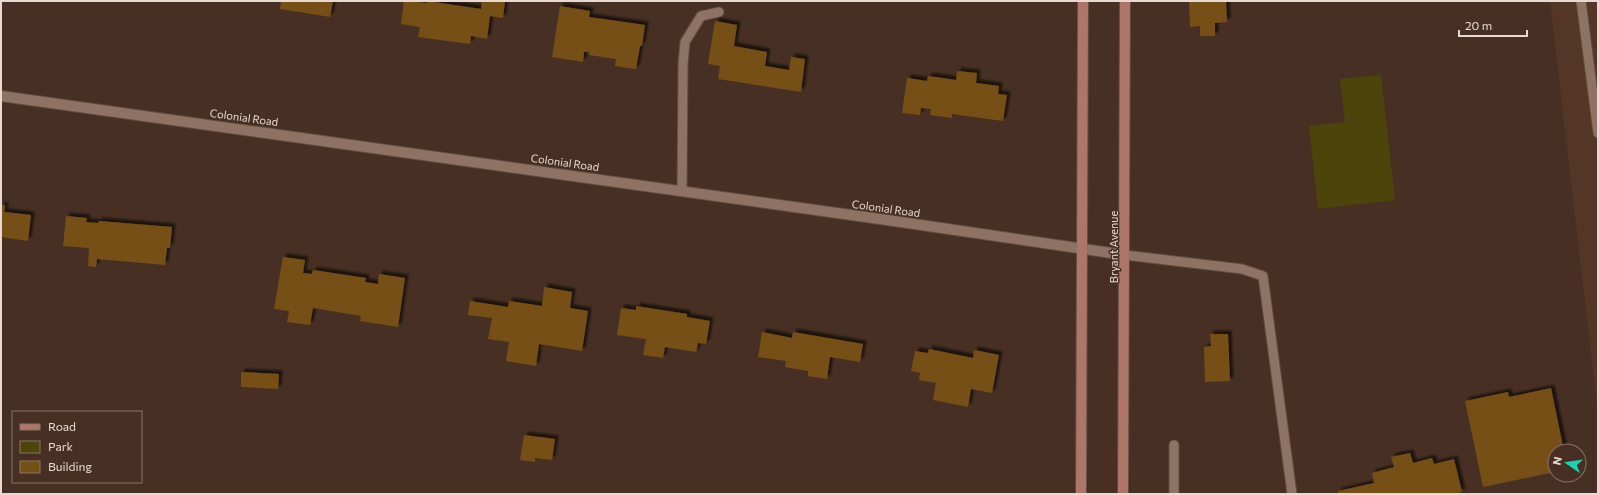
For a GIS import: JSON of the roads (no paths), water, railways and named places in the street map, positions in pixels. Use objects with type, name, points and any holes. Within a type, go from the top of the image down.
[{"type":"main road","points":[[1082,494],[1083,1]]},
{"type":"main road","name":"Bryant Avenue","points":[[1123,494],[1126,1]]},
{"type":"street","name":"Colonial Road","points":[[1,96],[682,191],[1125,255]]},
{"type":"lane","points":[[1581,1],[1598,133]]},
{"type":"lane","points":[[682,191],[683,64],[685,42],[701,16],[719,12]]},
{"type":"lane","points":[[1125,255],[1242,269],[1263,276],[1292,494]]},
{"type":"lane","points":[[1174,445],[1174,494]]}]
